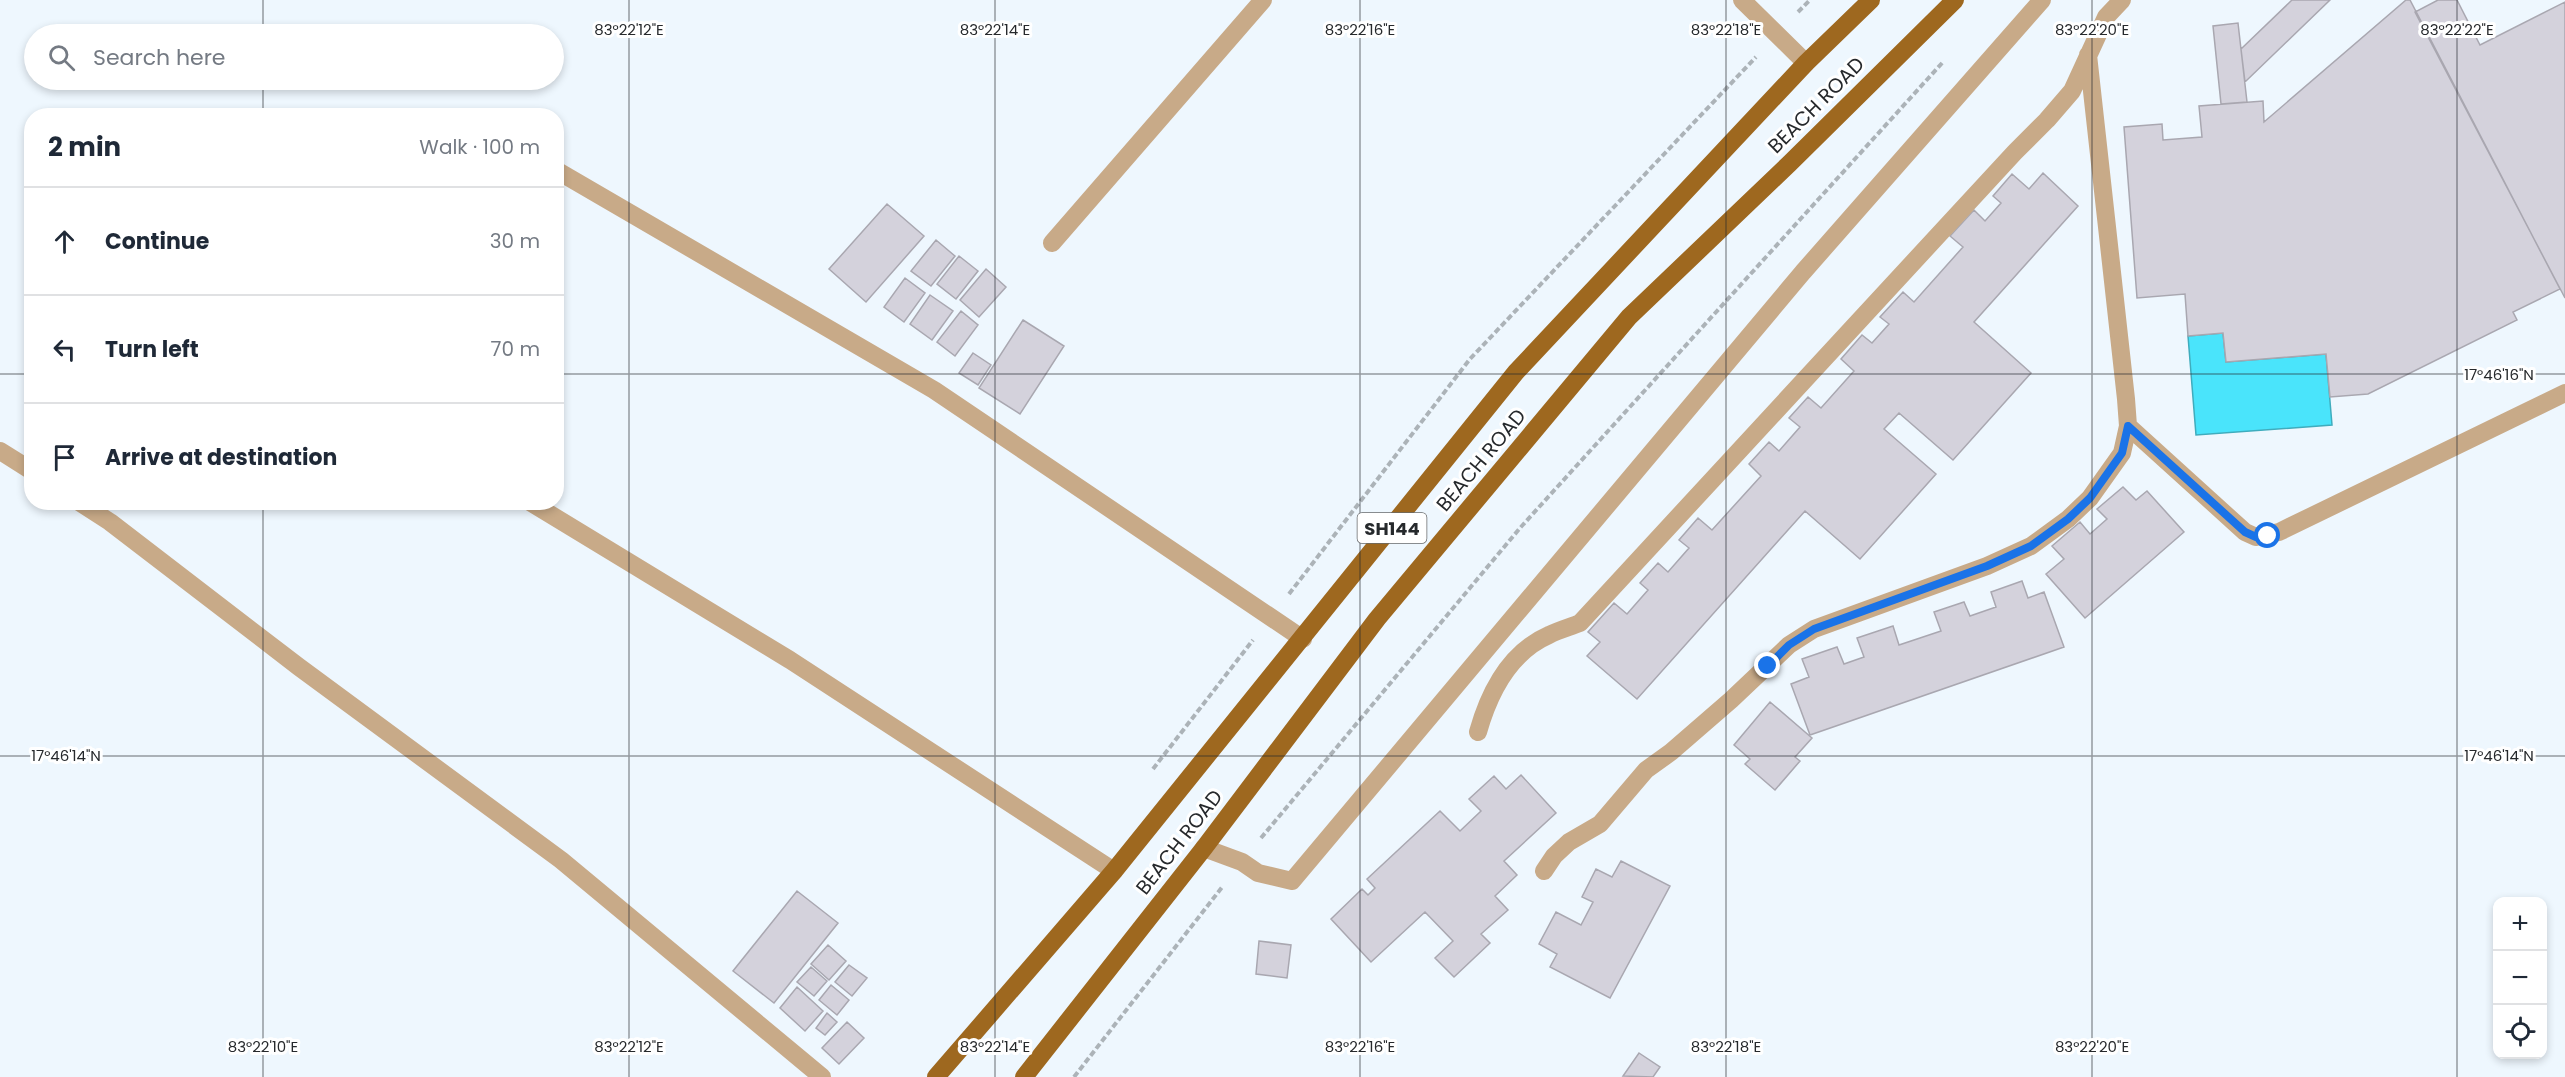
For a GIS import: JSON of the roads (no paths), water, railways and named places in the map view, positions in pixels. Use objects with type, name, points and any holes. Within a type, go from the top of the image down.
[{"type":"main road","name":"SH144","points":[[936,1077],[1114,870],[1303,639],[1516,372],[1806,63],[1871,0]]},
{"type":"main road","name":"BEACH ROAD","points":[[1024,1077],[1204,848],[1377,619],[1629,317],[1789,164],[1955,0]]},
{"type":"street","points":[[1052,243],[1263,0]]},
{"type":"street","points":[[1742,0],[1806,63]]},
{"type":"street","points":[[1204,848],[1242,862],[1258,873],[1292,881],[1803,272],[2042,0]]},
{"type":"street","points":[[1478,732],[1486,703],[1497,683],[1511,665],[1529,646],[1548,635],[1580,623],[1999,169],[2047,120],[2072,91],[2106,17],[2122,0]]},
{"type":"street","points":[[1544,870],[1554,856],[1569,842],[1600,824],[1647,770],[1731,700],[1789,645],[1814,629],[1996,562],[2031,546],[2068,519],[2090,498],[2122,453],[2128,426],[2088,55]]},
{"type":"street","points":[[564,175],[934,390],[1303,639]]},
{"type":"street","points":[[2128,426],[2245,532],[2256,537],[2279,532],[2565,393]]},
{"type":"street","points":[[0,451],[24,466]]},
{"type":"street","points":[[91,510],[299,667],[561,860],[822,1077]]},
{"type":"street","points":[[544,510],[790,660],[1114,870]]},
{"type":"water","points":[[2223,333],[2226,362],[2326,354],[2332,425],[2196,435],[2188,336]]}]
